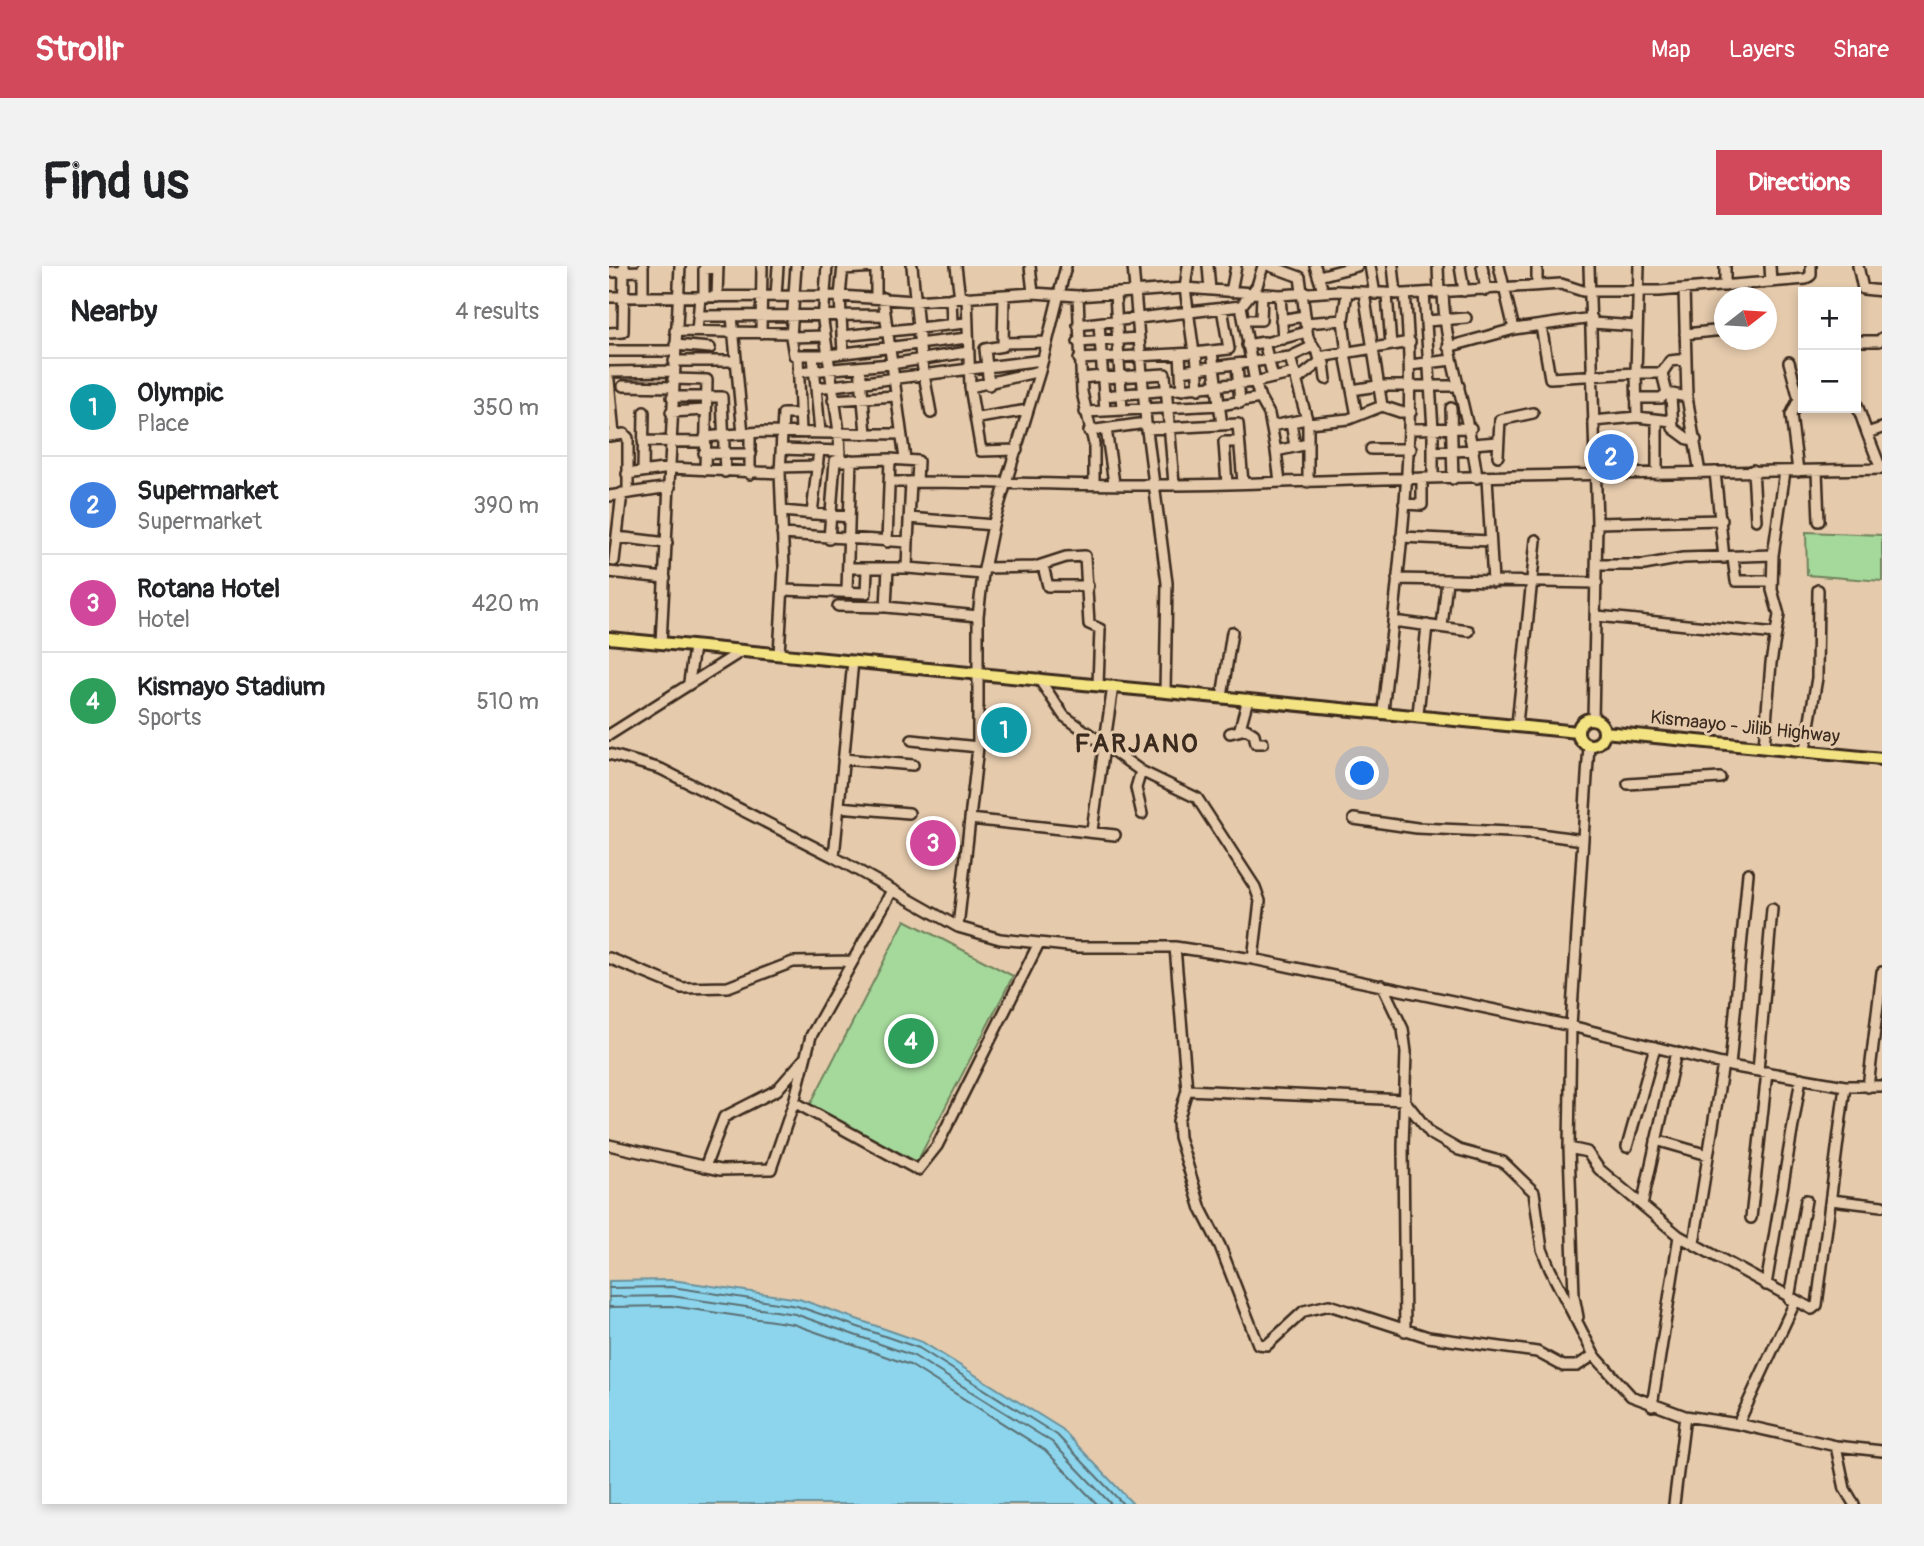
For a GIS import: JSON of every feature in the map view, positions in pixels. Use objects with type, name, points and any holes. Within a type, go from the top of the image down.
[{"type":"main road","points":[[609,638],[1418,714],[1578,732]]},
{"type":"main road","points":[[1593,720],[1601,724],[1604,732],[1599,743],[1589,745],[1580,740],[1578,732],[1584,722],[1593,720]]},
{"type":"main road","name":"Kismaayo - Jilib Highway","points":[[1604,732],[1882,759]]},
{"type":"street","points":[[661,643],[680,266]]},
{"type":"street","points":[[761,333],[762,266]]},
{"type":"street","points":[[776,296],[778,266]]},
{"type":"street","points":[[796,266],[791,335],[792,351],[798,355],[828,355],[967,338]]},
{"type":"street","points":[[827,266],[824,296],[825,337],[840,456],[834,463],[829,539]]},
{"type":"street","points":[[912,266],[921,358],[931,413]]},
{"type":"street","points":[[956,266],[959,298],[966,323],[970,387],[978,418],[981,452],[1017,450]]},
{"type":"street","points":[[1030,266],[1033,293]]},
{"type":"street","points":[[958,927],[978,747],[978,616],[984,571],[993,525],[1040,372],[1066,266]]},
{"type":"street","points":[[1133,266],[1153,484],[1167,583],[1165,691]]},
{"type":"street","points":[[1188,266],[1185,288],[1187,312],[1199,389]]},
{"type":"street","points":[[1208,266],[1210,290]]},
{"type":"street","points":[[1231,292],[1236,266]]},
{"type":"street","points":[[1077,325],[1241,306],[1252,293],[1263,266]]},
{"type":"street","points":[[1315,266],[1323,291]]},
{"type":"street","points":[[1319,276],[1337,269],[1357,266]]},
{"type":"street","points":[[1370,266],[1375,294]]},
{"type":"street","points":[[1383,711],[1411,449],[1410,342],[1408,322],[1396,294],[1393,266]]},
{"type":"street","points":[[1437,266],[1448,347],[1482,478],[1493,582]]},
{"type":"street","points":[[1460,266],[1464,291]]},
{"type":"street","points":[[1482,266],[1486,290]]},
{"type":"street","points":[[1499,266],[1514,329]]},
{"type":"street","points":[[1537,266],[1537,285]]},
{"type":"street","points":[[1589,266],[1592,291],[1591,374],[1597,523],[1593,720]]},
{"type":"street","points":[[1637,418],[1639,266]]},
{"type":"street","points":[[1725,266],[1725,286]]},
{"type":"street","points":[[1770,266],[1772,282]]},
{"type":"street","points":[[609,297],[840,296],[915,301],[1033,293],[1077,296],[1185,288],[1280,295],[1323,291],[1424,293],[1537,285],[1563,285],[1592,291],[1639,291],[1806,279],[1811,275],[1811,266]]},
{"type":"street","points":[[1858,266],[1863,289],[1882,291]]},
{"type":"street","points":[[697,331],[704,269],[718,267],[717,297]]},
{"type":"street","points":[[843,353],[840,296],[843,267],[876,268],[905,459]]},
{"type":"street","points":[[1276,267],[1298,275],[1311,347],[1320,359],[1327,379]]},
{"type":"street","points":[[609,333],[623,332],[624,269]]},
{"type":"street","points":[[609,272],[643,269],[643,296]]},
{"type":"street","points":[[1683,289],[1687,397],[1700,473]]},
{"type":"street","points":[[1347,292],[1343,320],[1357,416]]},
{"type":"street","points":[[1364,293],[1382,406]]},
{"type":"street","points":[[1424,293],[1431,387],[1433,478]]},
{"type":"street","points":[[1115,294],[1122,410]]},
{"type":"street","points":[[1245,320],[1262,318],[1262,294]]},
{"type":"street","points":[[1391,345],[1388,326],[1396,294]]},
{"type":"street","points":[[989,385],[985,348],[1003,346],[1004,295]]},
{"type":"street","points":[[1280,295],[1281,339],[1296,377],[1307,421],[1308,481]]},
{"type":"street","points":[[745,296],[747,316]]},
{"type":"street","points":[[1077,296],[1079,359],[1085,412],[1094,444],[1094,483]]},
{"type":"street","points":[[952,324],[959,298]]},
{"type":"street","points":[[1241,306],[1250,363],[1272,426],[1280,482]]},
{"type":"street","points":[[1079,359],[1212,352],[1229,348],[1222,308]]},
{"type":"street","points":[[698,316],[841,317],[884,314]]},
{"type":"street","points":[[775,333],[776,315]]},
{"type":"street","points":[[732,316],[734,360],[751,454],[750,474]]},
{"type":"street","points":[[1426,321],[1466,318]]},
{"type":"street","points":[[1281,320],[1305,324],[1343,320]]},
{"type":"street","points":[[1448,347],[1514,329],[1541,326],[1592,321],[1637,326]]},
{"type":"street","points":[[1369,331],[1408,322]]},
{"type":"street","points":[[842,336],[966,323]]},
{"type":"street","points":[[1099,323],[1105,411]]},
{"type":"street","points":[[1247,345],[1281,339],[1305,324]]},
{"type":"street","points":[[934,326],[937,356]]},
{"type":"street","points":[[1541,326],[1550,378],[1591,374],[1662,373]]},
{"type":"street","points":[[675,331],[825,337]]},
{"type":"street","points":[[1685,334],[1714,331]]},
{"type":"street","points":[[700,380],[712,332]]},
{"type":"street","points":[[1078,342],[1139,338]]},
{"type":"street","points":[[1861,341],[1881,340]]},
{"type":"street","points":[[1003,343],[1047,342]]},
{"type":"street","points":[[1104,396],[1199,389],[1296,377],[1320,359],[1410,342]]},
{"type":"street","points":[[1265,343],[1273,378]]},
{"type":"street","points":[[1181,371],[1215,369],[1287,358],[1311,347]]},
{"type":"street","points":[[698,348],[703,363]]},
{"type":"street","points":[[609,372],[673,370],[698,348],[710,348]]},
{"type":"street","points":[[609,351],[707,380],[705,470]]},
{"type":"street","points":[[798,372],[891,364],[968,352]]},
{"type":"street","points":[[1212,352],[1222,425]]},
{"type":"street","points":[[623,353],[623,386]]},
{"type":"street","points":[[1180,354],[1182,390]]},
{"type":"street","points":[[798,355],[801,432]]},
{"type":"street","points":[[813,355],[820,432]]},
{"type":"street","points":[[1686,359],[1670,360],[1662,373],[1669,395],[1672,421],[1677,432],[1696,439]]},
{"type":"street","points":[[609,387],[623,386],[703,363],[734,360]]},
{"type":"street","points":[[800,396],[831,385],[1043,360]]},
{"type":"street","points":[[1411,365],[1452,360]]},
{"type":"street","points":[[1789,362],[1799,398],[1791,415],[1798,471]]},
{"type":"street","points":[[1237,365],[1240,403]]},
{"type":"street","points":[[860,366],[866,433]]},
{"type":"street","points":[[673,370],[707,396],[722,397],[725,472]]},
{"type":"street","points":[[970,387],[1040,372]]},
{"type":"street","points":[[1081,378],[1163,373],[1167,391],[1174,484]]},
{"type":"street","points":[[609,380],[612,436],[626,434],[628,438],[670,442],[747,433],[901,434]]},
{"type":"street","points":[[1352,390],[1377,386],[1459,386]]},
{"type":"street","points":[[1636,398],[1661,398],[1669,395],[1687,397]]},
{"type":"street","points":[[833,400],[896,396]]},
{"type":"street","points":[[1085,412],[1220,405],[1260,398]]},
{"type":"street","points":[[1272,426],[1357,416],[1382,406],[1411,412]]},
{"type":"street","points":[[1184,407],[1186,426]]},
{"type":"street","points":[[1432,408],[1466,408]]},
{"type":"street","points":[[1451,408],[1453,479]]},
{"type":"street","points":[[978,418],[1028,410]]},
{"type":"street","points":[[643,471],[644,412]]},
{"type":"street","points":[[671,412],[723,414]]},
{"type":"street","points":[[1498,456],[1500,420],[1533,413]]},
{"type":"street","points":[[890,482],[1007,485],[1227,484],[1407,477],[1453,479],[1881,469],[1860,413]]},
{"type":"street","points":[[779,654],[783,590],[780,470],[783,414],[801,414]]},
{"type":"street","points":[[1593,421],[1637,418],[1657,422],[1672,421]]},
{"type":"street","points":[[1657,422],[1657,474]]},
{"type":"street","points":[[1291,423],[1295,446]]},
{"type":"street","points":[[1089,431],[1147,426],[1238,424],[1243,483]]},
{"type":"street","points":[[1411,429],[1471,428]]},
{"type":"street","points":[[1867,433],[1882,428]]},
{"type":"street","points":[[1106,429],[1114,483]]},
{"type":"street","points":[[614,561],[625,492],[628,438]]},
{"type":"street","points":[[1227,484],[1224,442],[1239,442]]},
{"type":"street","points":[[1433,452],[1453,452],[1497,442]]},
{"type":"street","points":[[1276,451],[1308,444]]},
{"type":"street","points":[[782,449],[819,450],[851,460],[918,461],[909,518],[908,568]]},
{"type":"street","points":[[1371,449],[1411,449]]},
{"type":"street","points":[[812,514],[819,450]]},
{"type":"street","points":[[705,453],[751,454]]},
{"type":"street","points":[[1225,457],[1241,456]]},
{"type":"street","points":[[887,542],[890,459]]},
{"type":"street","points":[[847,591],[851,460]]},
{"type":"street","points":[[627,474],[670,468],[750,474],[818,466]]},
{"type":"street","points":[[1753,470],[1756,520]]},
{"type":"street","points":[[1765,746],[1779,615],[1772,581],[1773,555],[1785,471]]},
{"type":"street","points":[[1817,471],[1819,522]]},
{"type":"street","points":[[1715,472],[1728,558],[1736,581],[1772,581]]},
{"type":"street","points":[[1404,504],[1422,505],[1422,478]]},
{"type":"street","points":[[609,496],[670,487]]},
{"type":"street","points":[[815,495],[832,494]]},
{"type":"street","points":[[782,511],[849,517]]},
{"type":"street","points":[[909,518],[993,525]]},
{"type":"street","points":[[1597,523],[1722,520]]},
{"type":"street","points":[[782,534],[908,542]]},
{"type":"street","points":[[617,537],[667,542]]},
{"type":"street","points":[[1401,537],[1490,541]]},
{"type":"street","points":[[1517,724],[1536,540]]},
{"type":"street","points":[[1597,565],[1644,565],[1683,558],[1773,555]]},
{"type":"street","points":[[848,568],[984,571],[1043,566],[1066,557],[1085,556],[1089,624],[1100,628],[1098,685]]},
{"type":"street","points":[[1043,566],[1048,586],[1088,586]]},
{"type":"street","points":[[886,607],[888,568]]},
{"type":"street","points":[[865,606],[867,570]]},
{"type":"street","points":[[609,572],[665,578]]},
{"type":"street","points":[[1397,579],[1597,583]]},
{"type":"street","points":[[1442,627],[1447,582]]},
{"type":"street","points":[[783,590],[866,593]]},
{"type":"street","points":[[1805,750],[1817,678],[1818,590]]},
{"type":"street","points":[[838,606],[886,607],[978,616]]},
{"type":"street","points":[[1597,616],[1776,634]]},
{"type":"street","points":[[1393,621],[1469,631]]},
{"type":"street","points":[[1418,714],[1427,625]]},
{"type":"street","points":[[1222,697],[1232,632]]},
{"type":"street","points":[[689,682],[694,647]]},
{"type":"street","points":[[609,735],[742,651]]},
{"type":"street","points":[[834,857],[853,661]]},
{"type":"street","points":[[1039,679],[1064,716],[1141,771],[1197,798],[1255,887],[1260,901],[1253,959]]},
{"type":"street","points":[[1092,830],[1113,687]]},
{"type":"street","points":[[1230,733],[1240,728],[1248,699]]},
{"type":"street","points":[[1240,728],[1254,734],[1256,743],[1263,743]]},
{"type":"street","points":[[912,740],[978,747]]},
{"type":"street","points":[[1579,1326],[1574,1296],[1569,1148],[1571,1026],[1589,745]]},
{"type":"street","points":[[609,754],[661,769],[834,857],[958,927],[1000,939],[1077,947],[1175,947],[1253,959],[1571,1026],[1727,1065],[1845,1086],[1882,1086]]},
{"type":"street","points":[[843,759],[913,765]]},
{"type":"street","points":[[1141,771],[1136,789],[1142,814]]},
{"type":"street","points":[[1628,784],[1720,778]]},
{"type":"street","points":[[839,807],[909,813]]},
{"type":"street","points":[[970,819],[1092,830],[1115,835]]},
{"type":"street","points":[[1354,819],[1417,828],[1533,833],[1583,840]]},
{"type":"street","points":[[1694,1243],[1708,1155],[1727,1065],[1748,873]]},
{"type":"street","points":[[609,1145],[729,1171],[771,1169],[795,1102],[811,1036],[892,891]]},
{"type":"street","points":[[1751,1218],[1772,909]]},
{"type":"street","points":[[795,1102],[918,1170],[937,1146],[1039,943]]},
{"type":"street","points":[[1175,947],[1187,1090],[1178,1121],[1179,1137],[1201,1209],[1224,1256],[1254,1341],[1268,1345],[1304,1311],[1320,1306],[1339,1307],[1405,1331],[1461,1343],[1538,1352],[1553,1362],[1571,1367],[1594,1355]]},
{"type":"street","points":[[609,958],[682,988],[728,987],[793,962],[853,961]]},
{"type":"street","points":[[1868,1087],[1882,972]]},
{"type":"street","points":[[1382,985],[1403,1029],[1406,1052],[1405,1331]]},
{"type":"street","points":[[1627,1147],[1655,1047]]},
{"type":"street","points":[[1641,1205],[1676,1052]]},
{"type":"street","points":[[705,1167],[724,1117],[777,1090],[805,1057]]},
{"type":"street","points":[[1766,1285],[1801,1077]]},
{"type":"street","points":[[1569,1148],[1587,1152],[1599,1169],[1679,1236],[1812,1309],[1817,1305],[1845,1086]]},
{"type":"street","points":[[1187,1090],[1404,1100],[1431,1134],[1459,1150],[1503,1162],[1534,1192],[1542,1249],[1594,1355],[1630,1396],[1685,1416],[1738,1424],[1836,1446],[1882,1451]]},
{"type":"street","points":[[1656,1140],[1708,1155]]},
{"type":"street","points":[[1738,1424],[1792,1300],[1806,1200]]},
{"type":"street","points":[[1831,1200],[1882,1206]]},
{"type":"street","points":[[1652,1406],[1679,1236]]},
{"type":"street","points":[[1674,1504],[1685,1416]]},
{"type":"street","points":[[1836,1446],[1845,1489],[1854,1504]]},
{"type":"green space","points":[[1806,532],[1882,535],[1882,581],[1807,575]]},
{"type":"green space","points":[[905,920],[1013,976],[917,1162],[810,1105]]},
{"type":"water","points":[[672,1280],[799,1299],[922,1342],[1062,1429],[1133,1504],[609,1504],[609,1281]]},
{"type":"place","name":"Supermarket","points":[[1611,457]]},
{"type":"place","name":"Olympic","points":[[1004,730]]},
{"type":"place","name":"Rotana Hotel","points":[[933,843]]},
{"type":"place","name":"Kismayo Stadium","points":[[911,1041]]},
{"type":"district","name":"FARJANO","points":[[1137,744]]}]
